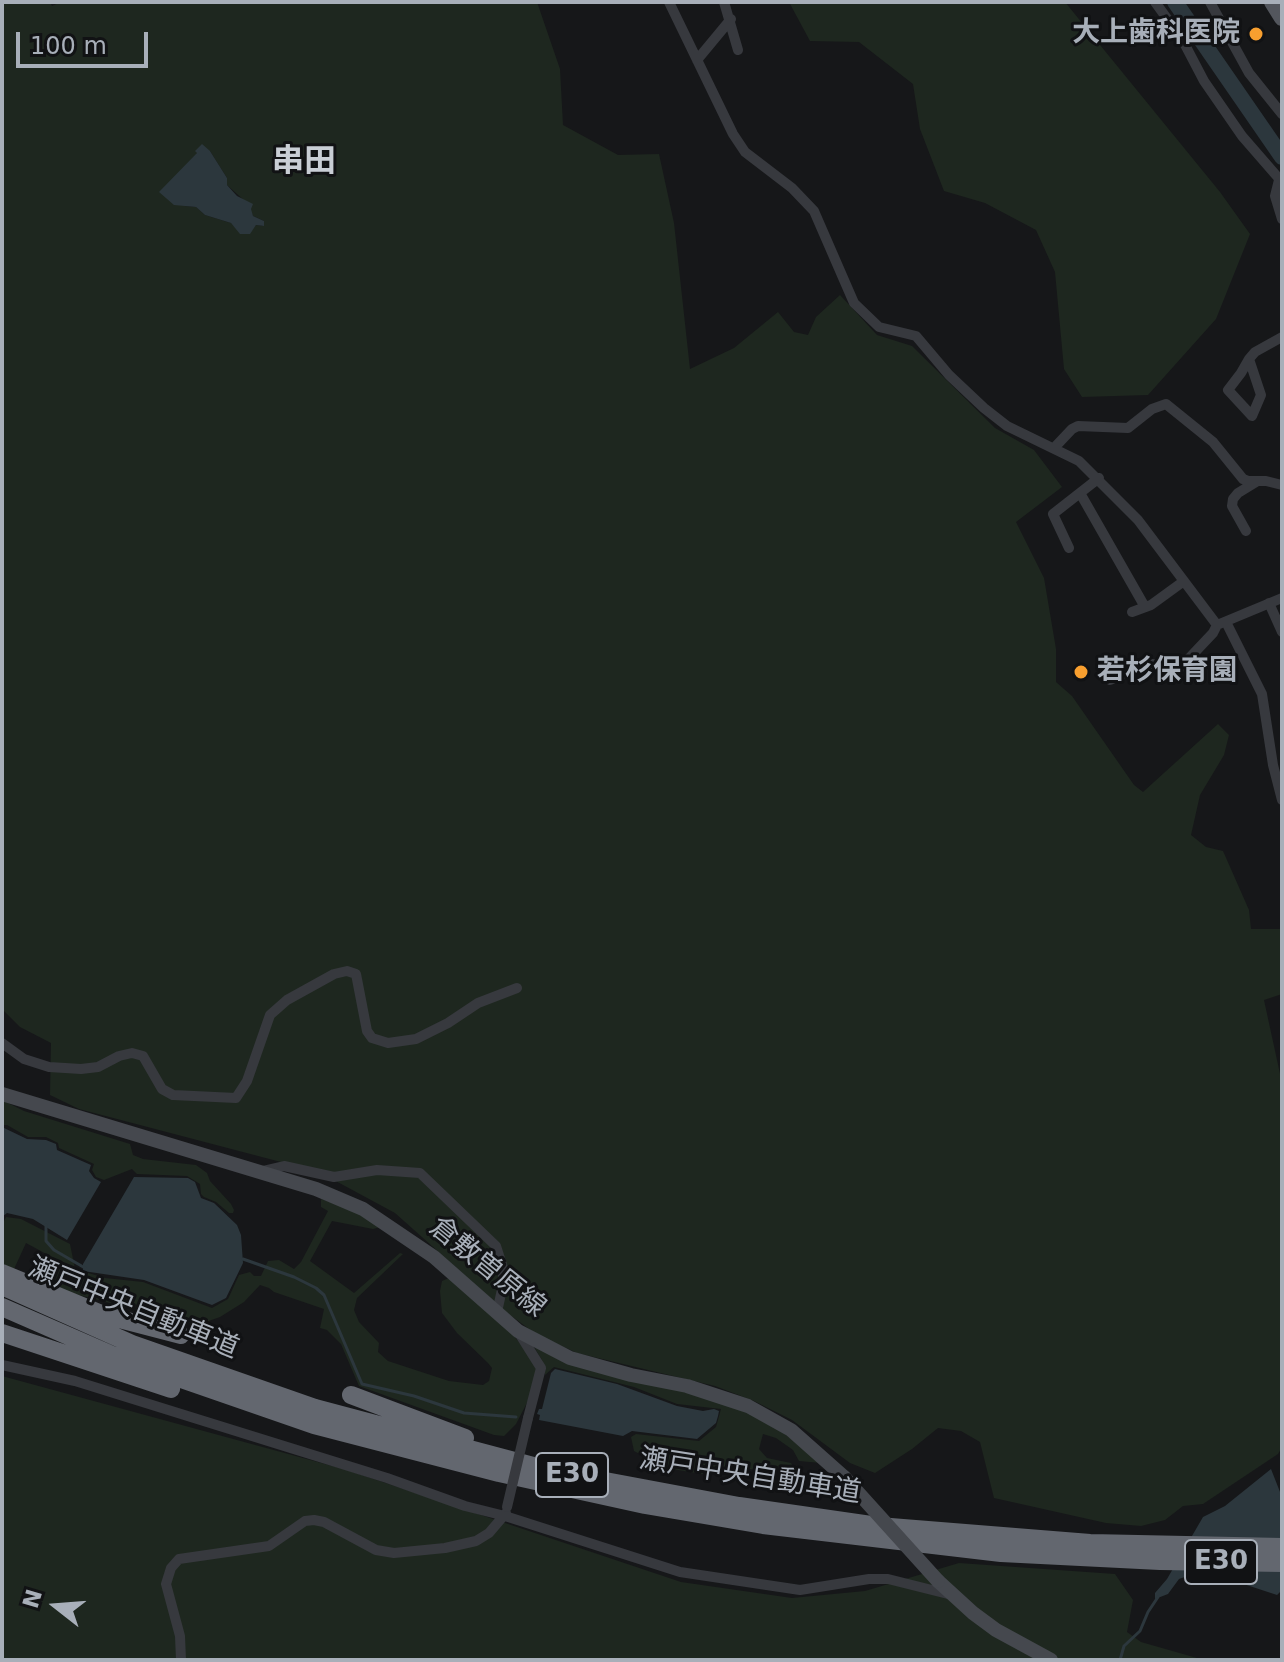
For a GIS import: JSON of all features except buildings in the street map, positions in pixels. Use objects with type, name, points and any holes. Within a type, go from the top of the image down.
[{"type":"highway","points":[[2,1273],[104,1315],[181,1335]]},
{"type":"highway","name":"瀬戸中央自動車道","points":[[2,1286],[132,1344],[315,1408],[552,1471],[739,1506],[878,1526],[1282,1563]]},
{"type":"highway","name":"瀬戸中央自動車道","points":[[2,1307],[112,1355],[314,1425],[566,1489],[733,1521],[1001,1553],[1164,1554],[1282,1547]]},
{"type":"highway","points":[[2,1333],[191,1395],[314,1425]]},
{"type":"highway","points":[[351,1395],[446,1432],[527,1458],[552,1471]]},
{"type":"main road","points":[[1272,2],[1282,18]]},
{"type":"street","points":[[669,2],[733,134],[745,152],[792,188],[814,211],[854,303],[879,327],[916,336],[949,375],[1007,426],[1079,461],[1099,478],[1138,520],[1184,581],[1222,623],[1262,694],[1282,800]]},
{"type":"street","points":[[724,2],[738,50]]},
{"type":"street","points":[[1155,2],[1182,39],[1204,81],[1235,125],[1281,180],[1275,196],[1282,219]]},
{"type":"street","points":[[1210,2],[1249,73],[1282,114]]},
{"type":"street","points":[[697,60],[731,19]]},
{"type":"street","points":[[1249,359],[1261,395],[1252,416],[1228,390],[1249,359],[1265,345],[1282,337]]},
{"type":"street","points":[[1054,448],[1078,426],[1128,428],[1152,409],[1166,404],[1213,442],[1243,479],[1282,485]]},
{"type":"street","points":[[1069,548],[1053,514],[1099,478]]},
{"type":"street","points":[[1246,531],[1232,506],[1233,499],[1256,482]]},
{"type":"street","points":[[1080,493],[1145,607]]},
{"type":"street","points":[[1132,612],[1184,581]]},
{"type":"street","points":[[1110,680],[1144,664],[1178,670],[1222,623],[1282,598]]},
{"type":"street","points":[[1269,603],[1282,632]]},
{"type":"street","points":[[2,1043],[24,1059],[49,1067],[98,1067],[132,1053],[143,1056],[162,1089],[173,1095],[236,1098],[247,1081],[270,1015],[287,1000],[334,974],[347,971],[356,974],[367,1031],[372,1038],[388,1043],[416,1039],[478,1003],[517,988]]},
{"type":"street","name":"倉敷曽原線","points":[[2,1094],[327,1193],[385,1222],[434,1257],[518,1331],[570,1358],[687,1386],[748,1406],[791,1430],[844,1477],[954,1595],[996,1630],[1051,1660]]},
{"type":"street","points":[[258,1172],[284,1166],[334,1177],[377,1170],[420,1173],[496,1246],[503,1268],[497,1312]]},
{"type":"street","points":[[181,1660],[180,1636],[166,1584],[171,1568],[179,1559],[269,1546],[305,1521],[314,1520],[324,1522],[376,1550],[394,1553],[445,1548],[476,1541],[489,1533],[506,1511],[541,1368],[518,1331]]},
{"type":"street","points":[[2,1365],[88,1385],[387,1478],[465,1506],[506,1511],[680,1572],[800,1590],[888,1579],[954,1595]]},
{"type":"shaded area","points":[[2,2],[50,2],[52,6],[61,2],[537,2],[560,69],[563,125],[618,155],[659,154],[674,223],[690,369],[734,348],[778,312],[794,332],[808,335],[816,317],[840,295],[877,335],[912,346],[995,428],[1034,450],[1062,487],[1016,522],[1044,578],[1056,649],[1056,682],[1072,696],[1134,785],[1143,792],[1218,724],[1229,735],[1224,755],[1200,795],[1191,835],[1206,847],[1223,851],[1249,910],[1251,929],[1282,929],[1282,994],[1264,1000],[1282,1083],[1282,1447],[1278,1454],[1203,1504],[1183,1506],[1165,1520],[1141,1526],[1106,1523],[994,1498],[980,1442],[961,1431],[938,1428],[875,1473],[850,1463],[792,1420],[754,1401],[715,1386],[577,1353],[536,1334],[506,1312],[395,1213],[319,1172],[79,1109],[50,1095],[51,1043],[20,1027],[2,1009]],"holes":[[[210,151],[227,178],[227,185],[246,202],[253,216],[264,221],[263,226],[256,225],[252,230],[238,229],[231,223],[205,215],[196,207],[185,206],[197,153]]]},
{"type":"shaded area","points":[[789,2],[1065,2],[1220,192],[1250,234],[1216,319],[1148,395],[1082,397],[1064,369],[1055,272],[1036,230],[985,203],[944,191],[920,129],[913,84],[859,42],[810,41]]},
{"type":"shaded area","points":[[202,144],[227,178],[227,185],[237,196],[253,204],[253,216],[264,221],[264,226],[256,225],[250,234],[240,234],[231,223],[205,215],[196,207],[174,205],[159,192]]},
{"type":"shaded area","points":[[2,1100],[24,1111],[130,1144],[133,1155],[143,1159],[196,1165],[207,1173],[210,1181],[231,1204],[233,1213],[204,1197],[200,1184],[187,1176],[137,1174],[132,1169],[104,1180],[96,1177],[92,1170],[94,1164],[59,1148],[58,1143],[46,1137],[28,1137],[2,1125]]},
{"type":"shaded area","points":[[2,1127],[27,1139],[56,1144],[57,1150],[91,1165],[89,1171],[101,1182],[67,1240],[33,1219],[7,1213],[2,1217]]},
{"type":"shaded area","points":[[134,1177],[188,1178],[195,1182],[201,1198],[214,1203],[237,1225],[243,1263],[226,1298],[212,1305],[144,1280],[83,1271],[83,1264]]},
{"type":"shaded area","points":[[321,1199],[384,1226],[373,1229],[332,1221],[310,1261],[354,1293],[400,1253],[403,1254],[357,1298],[354,1310],[359,1322],[379,1343],[378,1352],[388,1361],[449,1381],[483,1385],[489,1381],[492,1368],[442,1313],[442,1281],[449,1278],[511,1332],[534,1361],[537,1371],[530,1397],[516,1424],[504,1436],[359,1386],[341,1344],[327,1330],[320,1328],[324,1309],[269,1288],[260,1285],[244,1302],[220,1317],[197,1325],[50,1285],[61,1262],[26,1243],[14,1269],[2,1264],[2,1225],[6,1217],[21,1219],[70,1244],[75,1269],[105,1278],[143,1282],[212,1308],[228,1299],[239,1275],[250,1272],[261,1276],[268,1261],[279,1260],[294,1269],[301,1262],[328,1211],[321,1207]]},
{"type":"shaded area","points":[[534,1347],[744,1409],[770,1422],[821,1463],[799,1461],[793,1450],[776,1438],[763,1434],[759,1449],[767,1458],[791,1463],[794,1468],[791,1473],[716,1466],[702,1474],[666,1468],[634,1451],[631,1437],[636,1434],[699,1441],[716,1427],[721,1409],[677,1404],[634,1387],[554,1367],[545,1375],[542,1360]]},
{"type":"shaded area","points":[[555,1369],[617,1384],[677,1406],[703,1411],[714,1409],[719,1411],[716,1423],[697,1439],[632,1431],[623,1436],[539,1420],[540,1415],[537,1414],[542,1409],[551,1373]]},
{"type":"shaded area","points":[[2,1376],[347,1470],[681,1582],[792,1598],[865,1591],[959,1563],[1115,1574],[1133,1600],[1127,1632],[1141,1642],[1204,1660],[2,1660]]},
{"type":"shaded area","points":[[1271,1469],[1282,1497],[1282,1590],[1277,1595],[1210,1573],[1196,1573],[1179,1579],[1168,1594],[1155,1599],[1155,1593],[1167,1579],[1203,1517],[1225,1506]]},
{"type":"waterway","points":[[1175,2],[1282,157]]},
{"type":"waterway","points":[[46,1225],[46,1241],[54,1250],[85,1268]]},
{"type":"waterway","points":[[243,1259],[294,1277],[324,1295],[362,1384],[414,1396],[464,1413],[516,1417]]},
{"type":"waterway","points":[[1120,1660],[1124,1646],[1140,1631],[1158,1597]]},
{"type":"place","name":"大上歯科医院","points":[[1256,34]]},
{"type":"place","name":"若杉保育園","points":[[1081,672]]},
{"type":"district","name":"串田","points":[[304,163]]}]
